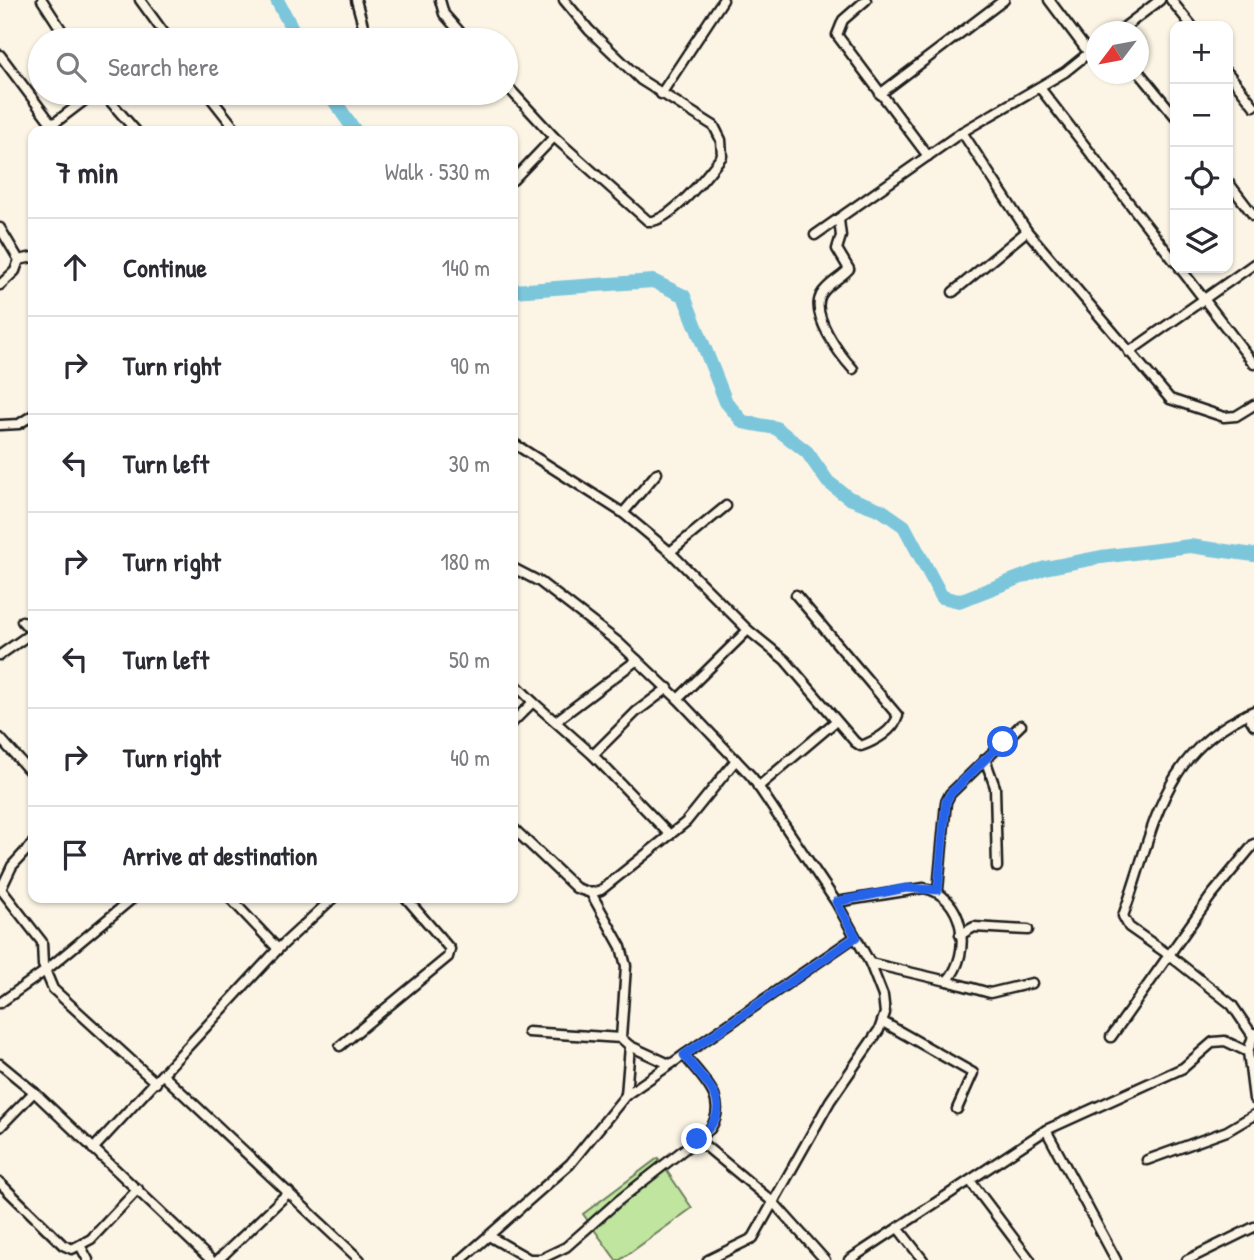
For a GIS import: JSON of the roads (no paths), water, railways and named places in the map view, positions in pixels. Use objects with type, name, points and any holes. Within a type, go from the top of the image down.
[{"type":"street","points":[[42,0],[60,28]]},
{"type":"street","points":[[140,0],[160,28]]},
{"type":"street","points":[[356,0],[364,28]]},
{"type":"street","points":[[440,0],[444,13],[457,28]]},
{"type":"street","points":[[518,98],[554,137],[634,211],[653,222],[663,217],[704,180],[722,156],[721,140],[714,126],[641,80],[589,30],[564,0]]},
{"type":"street","points":[[661,94],[723,0]]},
{"type":"street","points":[[866,0],[843,20],[837,35],[928,156]]},
{"type":"street","points":[[880,94],[1004,0]]},
{"type":"street","points":[[1049,0],[1086,49]]},
{"type":"street","points":[[1132,21],[1160,0]]},
{"type":"street","points":[[1171,0],[1188,21]]},
{"type":"street","points":[[816,235],[962,132],[1040,88],[1086,54]]},
{"type":"street","points":[[0,55],[28,93]]},
{"type":"street","points":[[1233,79],[1254,106]]},
{"type":"street","points":[[1149,84],[1170,110]]},
{"type":"street","points":[[1040,88],[1170,256]]},
{"type":"street","points":[[37,105],[53,126]]},
{"type":"street","points":[[56,126],[80,105]]},
{"type":"street","points":[[113,105],[132,126]]},
{"type":"street","points":[[216,105],[233,126]]},
{"type":"street","points":[[962,132],[1027,231],[1170,399],[1224,417],[1236,416],[1254,405]]},
{"type":"street","points":[[518,175],[554,137]]},
{"type":"street","points":[[1233,189],[1254,216]]},
{"type":"street","points":[[839,220],[841,236],[837,249],[849,268],[821,296],[818,306],[839,354],[853,369]]},
{"type":"street","points":[[0,228],[19,260]]},
{"type":"street","points":[[953,292],[1027,231]]},
{"type":"street","points":[[19,260],[28,258]]},
{"type":"street","points":[[0,285],[15,271],[19,260]]},
{"type":"street","points":[[1129,352],[1254,264]]},
{"type":"street","points":[[1184,273],[1254,364]]},
{"type":"street","points":[[0,425],[19,424],[28,418]]},
{"type":"street","points":[[518,446],[623,513],[670,552],[748,630],[785,660],[836,721],[861,746],[884,734],[898,716],[796,595]]},
{"type":"street","points":[[623,513],[657,473]]},
{"type":"street","points":[[670,552],[726,506]]},
{"type":"street","points":[[518,571],[540,582],[637,660],[736,760],[758,787],[836,902],[870,963],[883,996],[883,1021],[830,1101],[753,1238],[708,1260]]},
{"type":"street","points":[[22,621],[28,628]]},
{"type":"street","points":[[678,699],[748,630]]},
{"type":"street","points":[[0,655],[28,636]]},
{"type":"street","points":[[556,721],[637,660]]},
{"type":"street","points":[[518,687],[593,755],[670,835]]},
{"type":"street","points":[[593,755],[636,712],[667,688]]},
{"type":"street","points":[[518,717],[533,702]]},
{"type":"street","points":[[1254,725],[1251,713],[1210,734],[1185,761],[1158,810],[1122,916],[1129,928],[1170,955],[1232,1005],[1253,1035],[1248,1052],[1254,1099]]},
{"type":"street","points":[[758,787],[836,721]]},
{"type":"street","points":[[938,890],[946,802],[1021,725]]},
{"type":"street","points":[[0,738],[28,769]]},
{"type":"street","points":[[985,759],[995,787],[996,867]]},
{"type":"street","points":[[518,833],[576,888],[591,893],[601,890],[686,822],[736,760]]},
{"type":"street","points":[[1111,1037],[1211,896],[1254,844]]},
{"type":"street","points":[[28,849],[12,866],[1,888],[42,942],[45,971],[53,989],[64,1002],[156,1083]]},
{"type":"street","points":[[836,902],[906,888],[938,890],[956,909],[960,935],[957,968],[947,981]]},
{"type":"street","points":[[591,893],[621,947],[626,966],[621,1038]]},
{"type":"street","points":[[0,1003],[45,971],[127,903]]},
{"type":"street","points":[[235,903],[278,949]]},
{"type":"street","points":[[93,1149],[278,949],[328,903]]},
{"type":"street","points":[[340,1046],[448,957],[450,948],[410,903]]},
{"type":"street","points":[[960,935],[974,927],[1028,930]]},
{"type":"street","points":[[461,1260],[570,1164],[626,1094],[856,937]]},
{"type":"street","points":[[870,963],[947,981],[982,993],[1032,983]]},
{"type":"street","points":[[883,1021],[972,1073],[973,1078],[957,1109]]},
{"type":"street","points":[[528,1032],[621,1038],[630,1046],[669,1064]]},
{"type":"street","points":[[849,1260],[1046,1130],[1183,1068],[1213,1042],[1225,1041],[1248,1052]]},
{"type":"street","points":[[626,1094],[630,1046]]},
{"type":"street","points":[[489,1236],[529,1259],[541,1259],[575,1241],[618,1200],[697,1139],[717,1119],[718,1104],[713,1092],[684,1055]]},
{"type":"street","points":[[0,1064],[34,1091],[211,1260]]},
{"type":"street","points":[[163,1075],[360,1260]]},
{"type":"street","points":[[0,1127],[34,1091]]},
{"type":"street","points":[[1147,1160],[1227,1131],[1254,1115]]},
{"type":"street","points":[[1046,1130],[1116,1260]]},
{"type":"street","points":[[697,1139],[774,1203],[825,1260]]},
{"type":"street","points":[[971,1182],[1030,1260]]},
{"type":"street","points":[[0,1183],[63,1245],[72,1249],[81,1247],[138,1189]]},
{"type":"street","points":[[218,1260],[289,1192]]},
{"type":"street","points":[[1187,1260],[1254,1227]]},
{"type":"street","points":[[898,1228],[923,1260]]},
{"type":"street","points":[[81,1247],[88,1260]]},
{"type":"waterway","points":[[277,0],[292,28]]},
{"type":"waterway","points":[[337,105],[352,126]]},
{"type":"waterway","points":[[518,291],[653,281],[684,296],[726,402],[743,422],[776,428],[807,452],[828,482],[849,498],[881,510],[904,526],[942,597],[959,601],[1045,568],[1101,557],[1190,546],[1254,555]]}]
